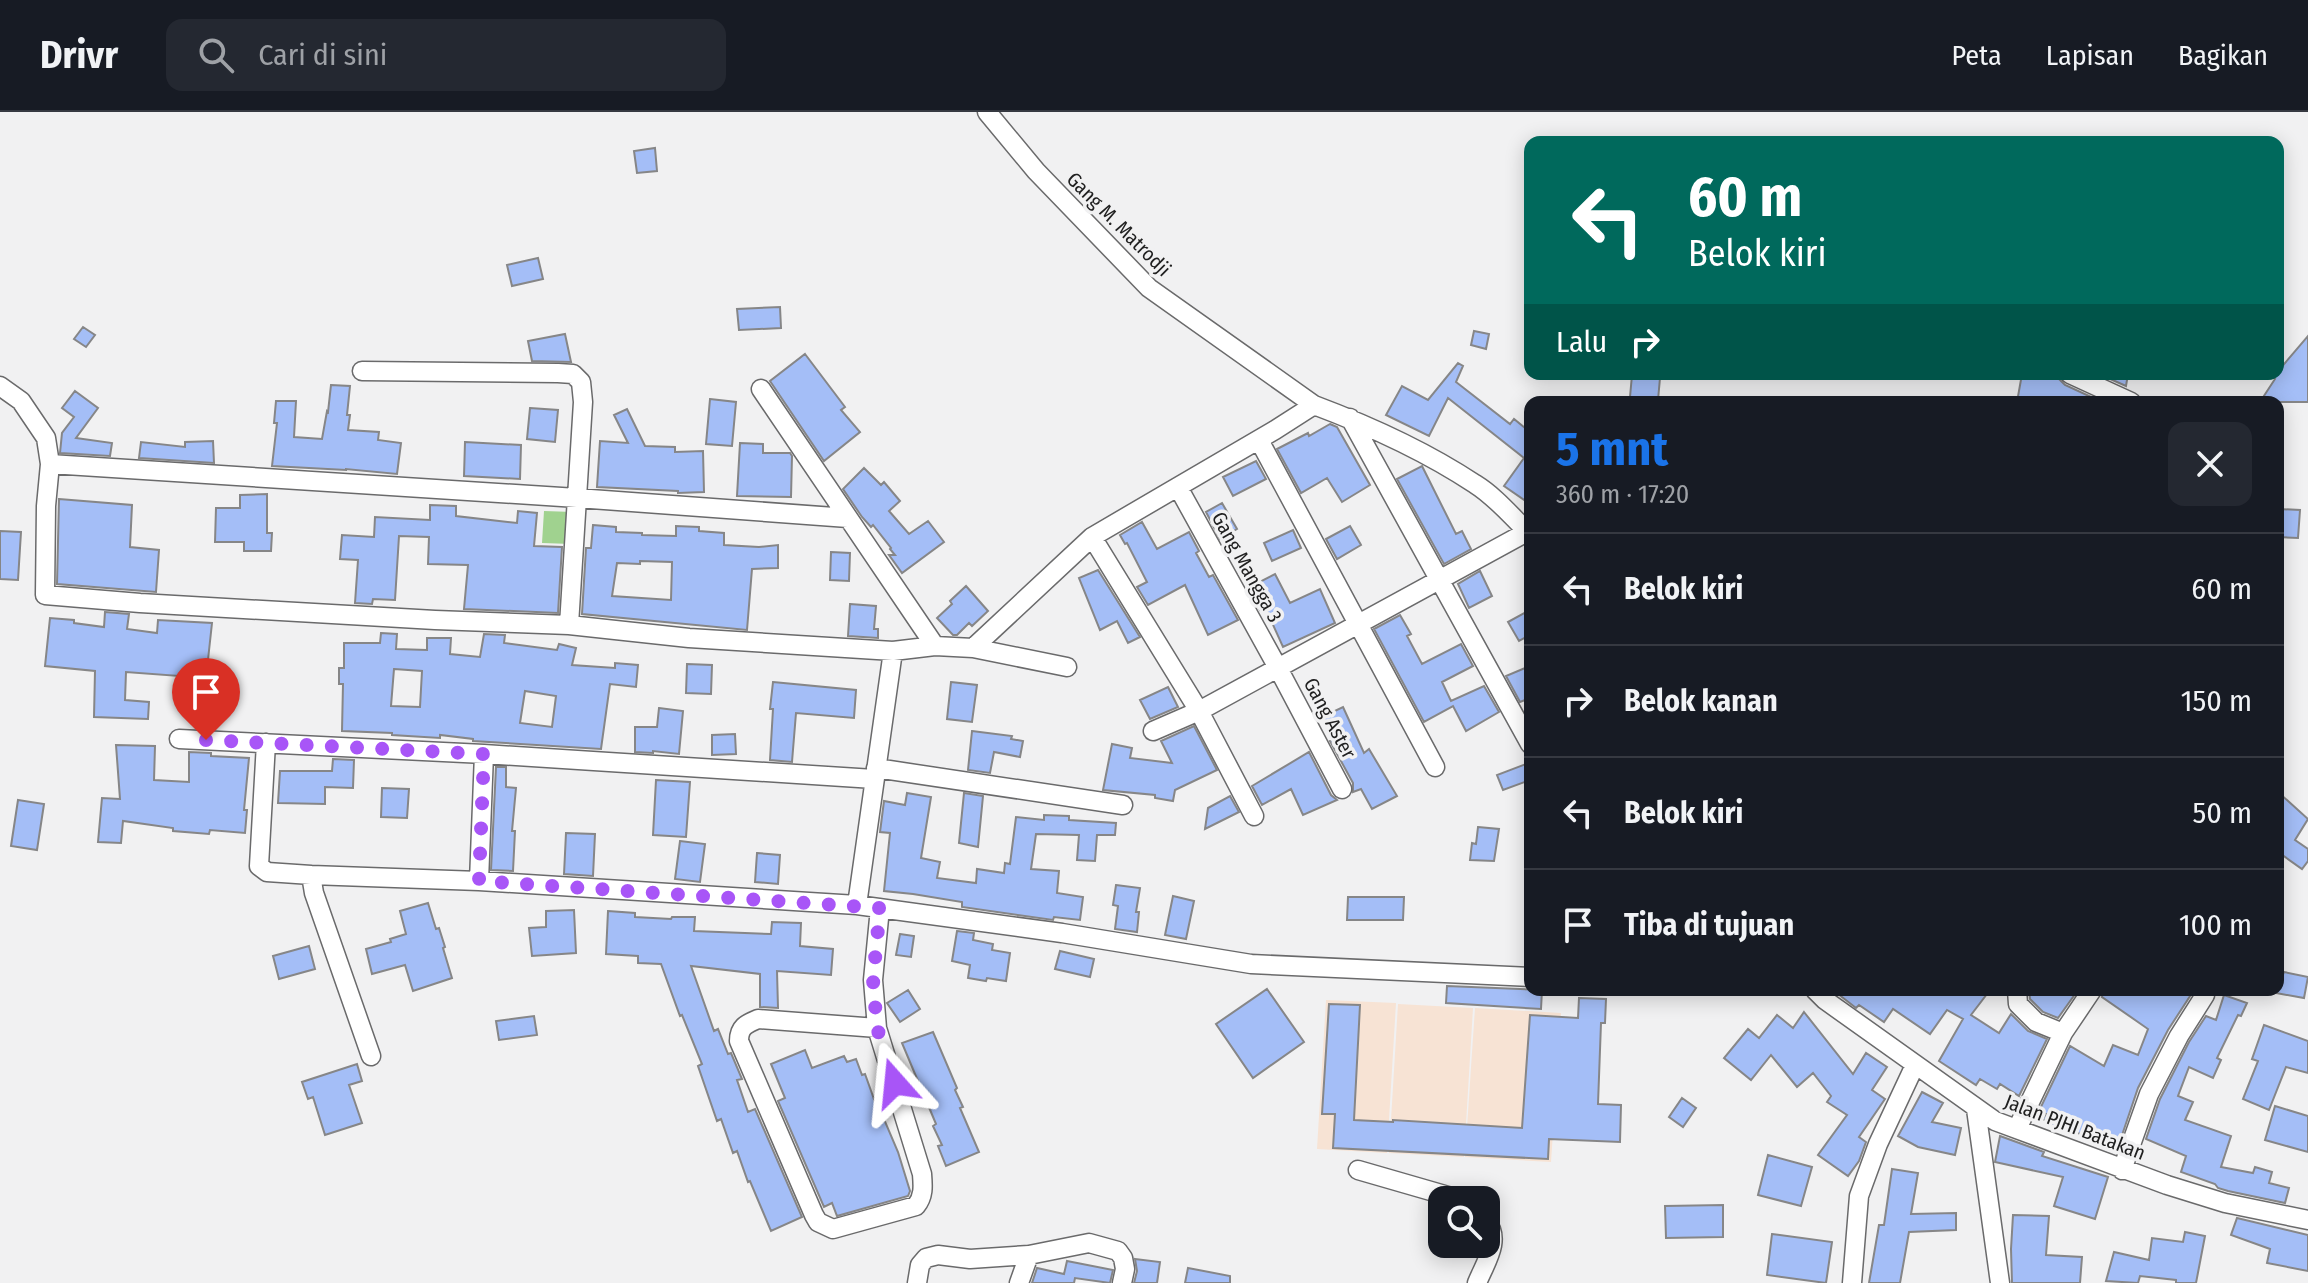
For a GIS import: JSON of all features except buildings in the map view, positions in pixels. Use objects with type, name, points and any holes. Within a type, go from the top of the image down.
[{"type":"street","name":"Gang M. Matrodji","points":[[987,112],[1036,171],[1149,288],[1314,405],[1350,418],[1415,449],[1477,485],[1524,528]]},
{"type":"street","points":[[362,371],[573,374],[581,382],[583,402],[569,625]]},
{"type":"street","points":[[2083,380],[2118,396]]},
{"type":"street","points":[[0,386],[21,401],[46,438],[50,464],[45,595],[249,610],[569,625],[689,638],[893,651],[935,646],[973,648],[1067,667]]},
{"type":"street","points":[[761,389],[935,646]]},
{"type":"street","points":[[973,648],[1092,537],[1314,405]]},
{"type":"street","points":[[1350,418],[1524,733]]},
{"type":"street","points":[[1259,440],[1435,767]]},
{"type":"street","points":[[50,464],[848,518]]},
{"type":"street","name":"Gang Mangga 3","points":[[1178,487],[1278,668]]},
{"type":"street","points":[[1153,731],[1199,711],[1524,536]]},
{"type":"street","points":[[1092,537],[1199,711],[1254,816]]},
{"type":"street","points":[[857,905],[893,651]]},
{"type":"street","name":"Gang Aster","points":[[1278,668],[1342,789]]},
{"type":"street","points":[[179,739],[875,773],[1123,805]]},
{"type":"street","points":[[266,743],[259,866],[267,872],[479,881],[857,905],[1062,933],[1251,964],[1524,977]]},
{"type":"street","points":[[479,881],[484,754]]},
{"type":"street","points":[[311,875],[314,893],[371,1056]]},
{"type":"street","points":[[877,1028],[758,1019],[744,1025],[739,1034],[739,1041],[814,1215],[818,1222],[833,1229],[916,1206],[923,1190],[922,1174],[877,1028],[873,980],[880,908]]},
{"type":"street","name":"Jalan PJHI Batakan","points":[[1827,996],[1915,1065],[1995,1121],[2122,1170],[2225,1203],[2308,1220]]},
{"type":"street","points":[[2017,996],[2018,1004],[2036,1022],[2063,1033]]},
{"type":"street","points":[[2017,1129],[2063,1033],[2088,996]]},
{"type":"street","points":[[2122,1170],[2155,1081],[2204,996]]},
{"type":"street","points":[[1852,1283],[1859,1196],[1878,1144],[1915,1065]]},
{"type":"street","points":[[1976,1109],[2000,1283]]},
{"type":"street","points":[[1358,1170],[1428,1190]]},
{"type":"street","points":[[917,1283],[920,1265],[926,1258],[938,1255],[970,1259],[1029,1255],[1089,1243],[1118,1251],[1125,1269],[1122,1283]]},
{"type":"street","points":[[1019,1283],[1029,1255]]},
{"type":"street","points":[[1477,1283],[1488,1258]]},
{"type":"shaded area","points":[[1326,1000],[1396,1003],[1387,1153],[1317,1149]]},
{"type":"shaded area","points":[[1398,1004],[1473,1008],[1464,1157],[1389,1153]]},
{"type":"shaded area","points":[[1475,1008],[1561,1013],[1551,1162],[1465,1157]]},
{"type":"green space","points":[[544,511],[573,512],[571,544],[542,543]]},
{"type":"route","points":[[206,740],[484,754],[479,881],[880,908],[873,980],[877,1028],[895,1083]]}]
